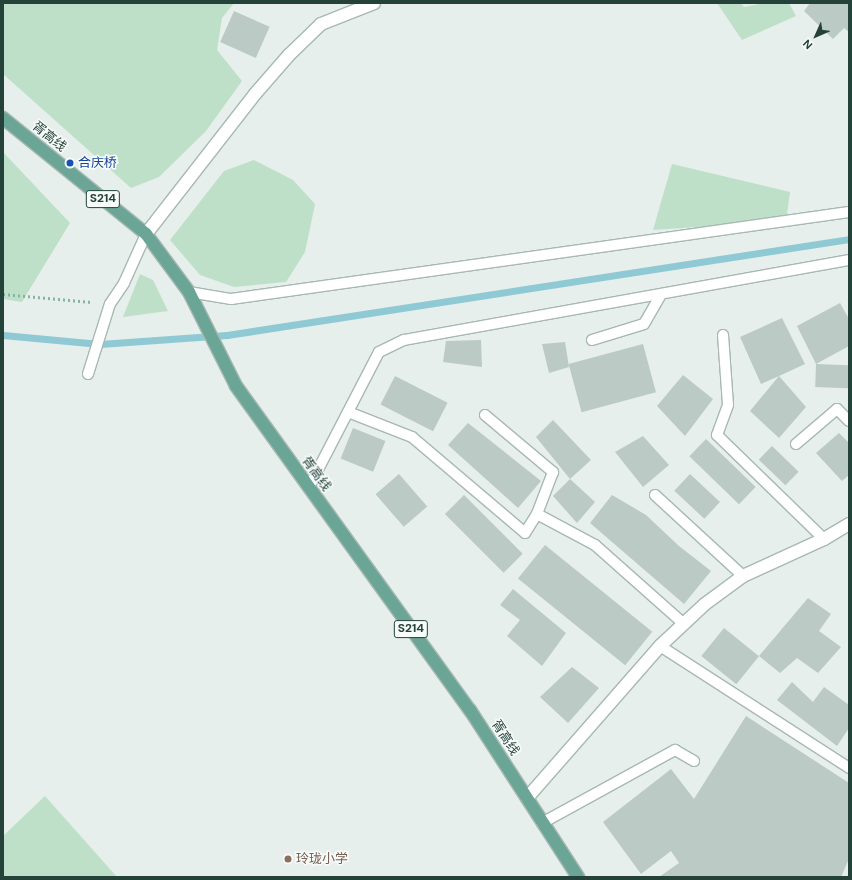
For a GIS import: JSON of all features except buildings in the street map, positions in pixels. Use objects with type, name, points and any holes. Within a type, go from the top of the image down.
[{"type":"main road","name":"胥高线","points":[[3,118],[146,234],[189,292],[236,386],[470,710],[578,877]]},
{"type":"street","points":[[146,234],[255,94],[289,55],[321,24],[374,3]]},
{"type":"street","points":[[527,798],[660,646],[705,604],[744,576],[824,539],[849,524]]},
{"type":"lane","points":[[189,292],[231,300],[849,212]]},
{"type":"lane","points":[[88,374],[110,304],[124,283],[146,234]]},
{"type":"lane","points":[[309,488],[379,352],[404,340],[849,260]]},
{"type":"lane","points":[[592,340],[644,324],[661,294]]},
{"type":"lane","points":[[723,335],[728,405],[717,435],[824,539]]},
{"type":"lane","points":[[796,444],[837,409],[849,421]]},
{"type":"lane","points":[[348,412],[412,437],[525,533],[537,514],[553,472],[485,415]]},
{"type":"lane","points":[[655,495],[744,576]]},
{"type":"lane","points":[[537,514],[596,545],[684,624]]},
{"type":"lane","points":[[660,646],[849,768]]},
{"type":"lane","points":[[542,823],[598,790],[676,750],[694,761]]},
{"type":"path","points":[[3,294],[110,304]]},
{"type":"green space","points":[[3,3],[234,3],[222,18],[217,50],[242,81],[206,131],[159,177],[131,188],[3,74]]},
{"type":"green space","points":[[717,3],[741,3],[744,7],[764,3],[789,3],[796,16],[742,40]]},
{"type":"green space","points":[[3,152],[70,223],[22,302],[3,299]]},
{"type":"green space","points":[[254,160],[293,180],[315,204],[305,252],[286,282],[234,287],[200,275],[170,240],[224,171]]},
{"type":"green space","points":[[672,164],[790,192],[786,221],[653,230]]},
{"type":"green space","points":[[140,274],[153,280],[168,311],[123,317]]},
{"type":"green space","points":[[45,796],[117,877],[3,877],[3,836]]},
{"type":"waterway","points":[[3,335],[100,344],[227,335],[849,239]]},
{"type":"place","name":"合庆桥","points":[[70,163]]},
{"type":"place","name":"玲珑小学","points":[[288,859]]}]
